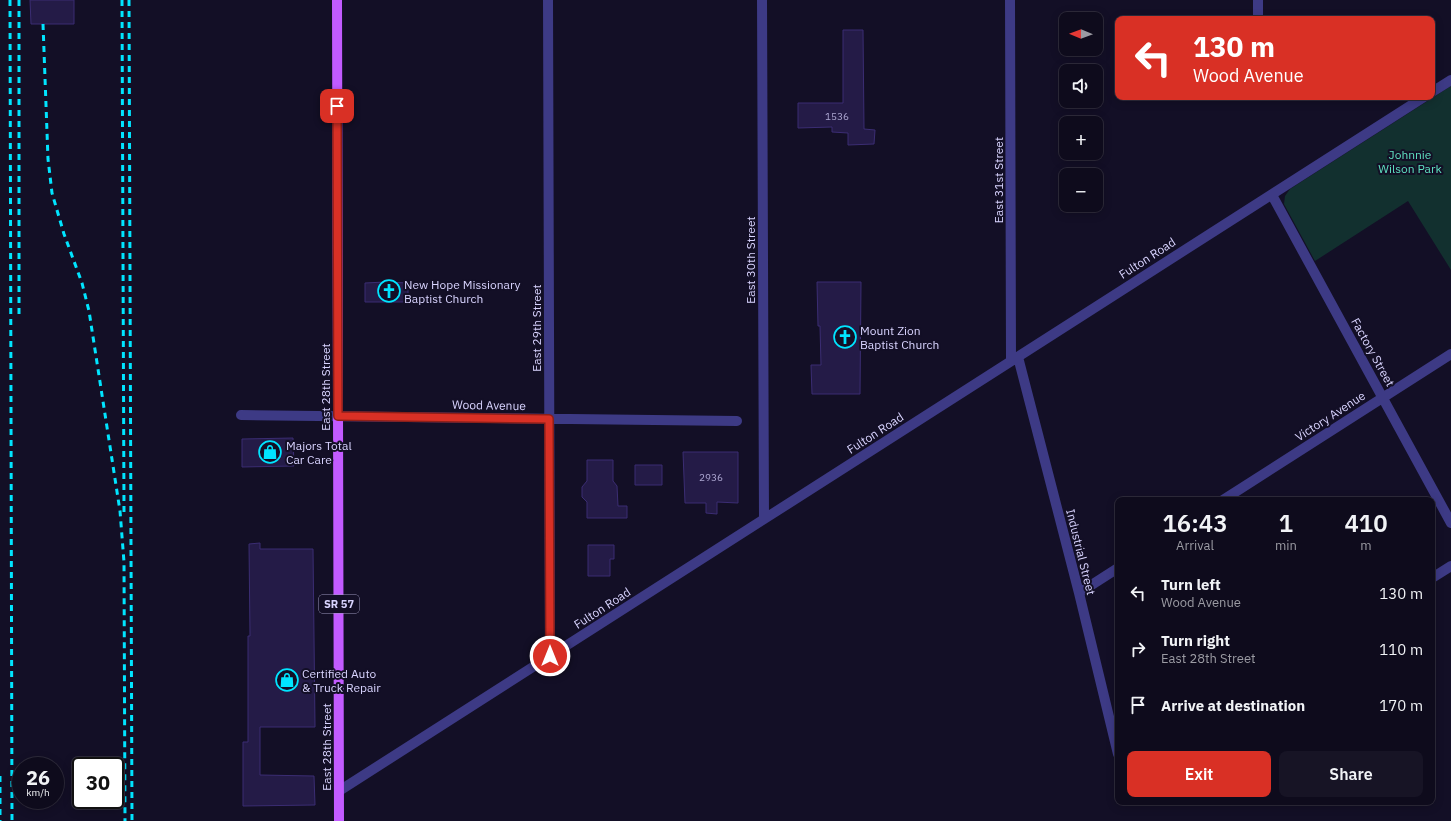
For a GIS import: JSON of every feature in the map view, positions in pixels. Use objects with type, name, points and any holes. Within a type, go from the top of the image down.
[{"type":"main road","name":"East 28th Street","points":[[336,0],[339,821]]},
{"type":"street","name":"East 29th Street","points":[[548,0],[550,656]]},
{"type":"street","name":"East 30th Street","points":[[762,0],[764,519]]},
{"type":"street","name":"East 31st Street","points":[[1010,0],[1015,359]]},
{"type":"street","points":[[1258,0],[1258,16]]},
{"type":"street","points":[[1435,90],[1451,80]]},
{"type":"street","name":"Fulton Road","points":[[339,791],[1419,100]]},
{"type":"street","name":"Factory Street","points":[[1272,194],[1451,523]]},
{"type":"street","name":"Victory Avenue","points":[[1228,497],[1451,354]]},
{"type":"street","name":"Industrial Street","points":[[1015,359],[1079,593],[1115,742]]},
{"type":"street","name":"Wood Avenue","points":[[241,415],[737,421]]},
{"type":"street","points":[[1435,576],[1451,566]]},
{"type":"street","points":[[1079,593],[1115,570]]},
{"type":"green space","name":"Johnnie Wilson Park","points":[[1451,86],[1451,270],[1408,201],[1315,261],[1284,204],[1285,196],[1290,189],[1429,100],[1435,100],[1435,96]]},
{"type":"building","points":[[30,0],[74,0],[74,24],[31,24]]},
{"type":"building","points":[[843,30],[863,30],[864,129],[875,130],[874,144],[848,145],[848,133],[832,132],[832,127],[798,128],[798,103],[843,103]]},
{"type":"building","points":[[817,282],[861,282],[860,394],[812,394],[811,365],[821,365]]},
{"type":"building","points":[[365,283],[408,283],[408,302],[365,302]]},
{"type":"building","points":[[293,438],[294,466],[242,467],[242,439]]},
{"type":"building","points":[[683,452],[738,452],[738,503],[717,502],[717,514],[706,513],[706,503],[685,503]]},
{"type":"building","points":[[587,460],[613,460],[613,481],[617,486],[618,506],[627,506],[627,518],[587,518],[587,502],[582,497],[582,487],[587,481]]},
{"type":"building","points":[[635,465],[662,465],[662,485],[635,485]]},
{"type":"building","points":[[260,543],[260,549],[313,549],[315,727],[260,727],[260,775],[314,776],[315,805],[243,806],[243,742],[248,742],[248,636],[250,636],[249,544]]},
{"type":"building","points":[[588,545],[614,545],[614,559],[610,559],[610,576],[588,576]]},
{"type":"railway","points":[[10,0],[12,821]]},
{"type":"railway","points":[[19,0],[19,317]]},
{"type":"railway","points":[[122,0],[124,512]]},
{"type":"railway","points":[[129,0],[132,821]]},
{"type":"railway","points":[[43,24],[48,159],[52,193],[64,234],[82,283],[89,311],[120,511],[124,562],[125,821]]},
{"type":"railway","points":[[0,776],[0,821]]},
{"type":"place","name":"New Hope Missionary Baptist Church","points":[[389,291]]},
{"type":"place","name":"Mount Zion Baptist Church","points":[[845,337]]},
{"type":"place","name":"Majors Total Car Care","points":[[270,452]]},
{"type":"place","name":"Certified Auto & Truck Repair","points":[[287,680]]},
{"type":"route","points":[[337,106],[338,416],[549,419],[550,656]]}]
